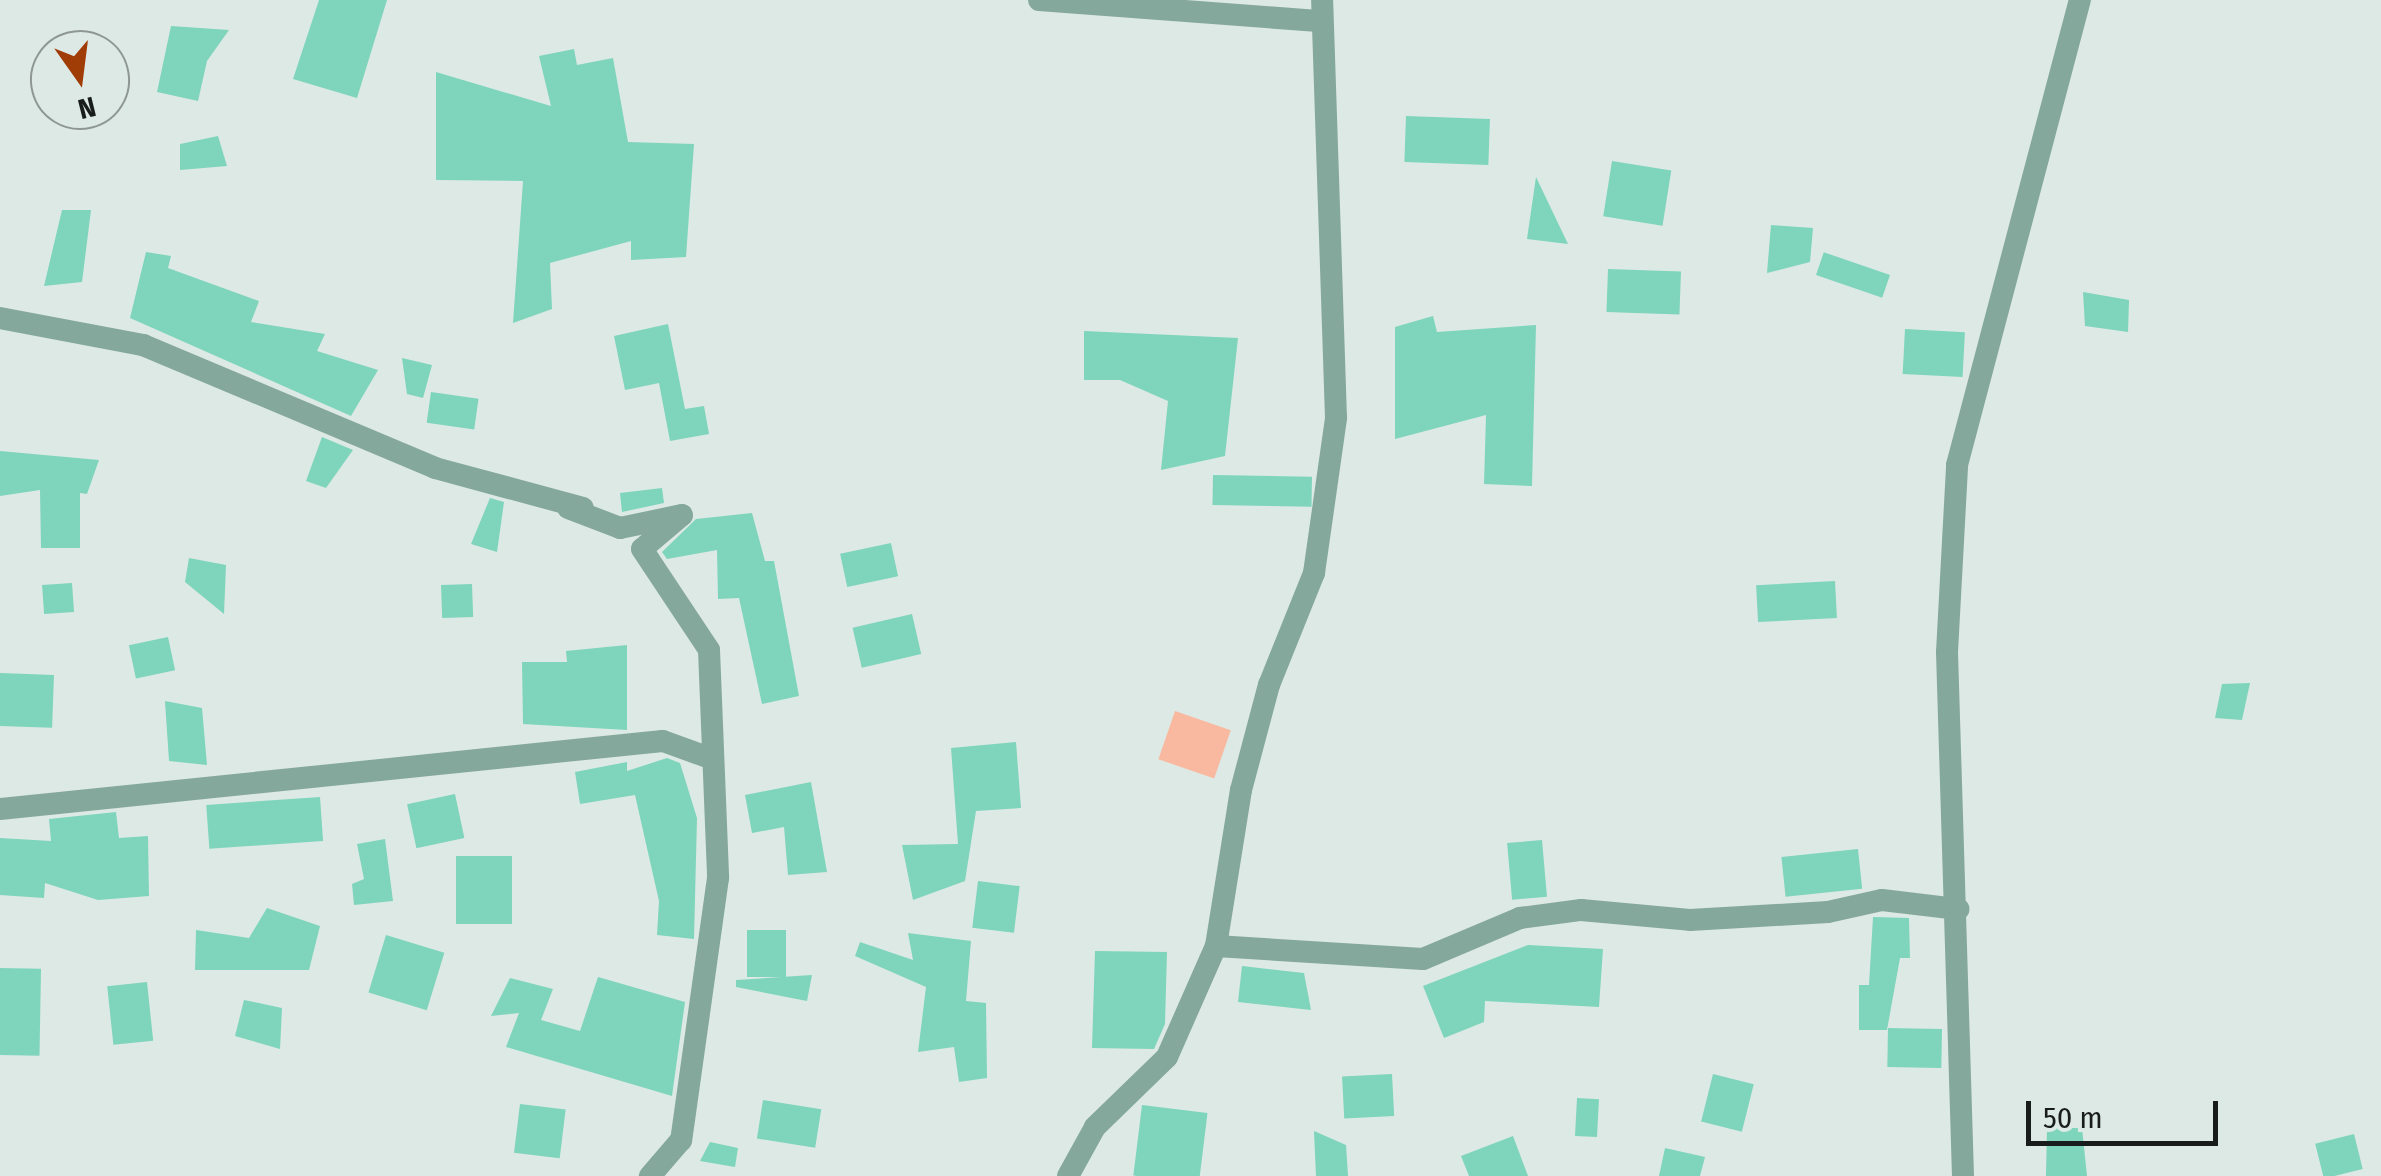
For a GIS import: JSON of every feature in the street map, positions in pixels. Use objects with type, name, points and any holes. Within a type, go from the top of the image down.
[{"type":"street","points":[[1039,0],[1322,10],[1336,418],[1314,573],[1269,685],[1241,790],[1216,946],[1167,1057],[1095,1127],[1068,1176]]},
{"type":"street","points":[[1963,1176],[1958,908],[1947,652],[1957,465],[2080,0]]},
{"type":"street","points":[[0,318],[143,345],[435,468],[580,508],[620,528],[682,516],[642,548],[709,650],[710,758],[718,878],[681,1140],[650,1176]]},
{"type":"street","points":[[0,809],[663,741],[710,758]]},
{"type":"street","points":[[1216,946],[1423,959],[1520,918],[1580,910],[1690,920],[1828,912],[1882,900],[1958,908]]},
{"type":"shaded area","points":[[1175,711],[1231,730],[1214,778],[1158,759]]},
{"type":"building","points":[[319,0],[387,0],[357,98],[293,79]]},
{"type":"building","points":[[171,26],[229,30],[207,61],[198,101],[157,92]]},
{"type":"building","points":[[574,49],[577,65],[613,58],[628,142],[694,144],[686,257],[631,260],[631,241],[550,263],[552,309],[513,323],[523,181],[436,180],[436,72],[551,106],[539,56]]},
{"type":"building","points":[[1406,116],[1490,119],[1488,165],[1404,162]]},
{"type":"building","points":[[218,136],[227,166],[180,170],[180,144]]},
{"type":"building","points":[[1612,161],[1671,170],[1663,226],[1603,216]]},
{"type":"building","points":[[1536,177],[1568,244],[1527,239]]},
{"type":"building","points":[[62,210],[91,210],[82,282],[44,286]]},
{"type":"building","points":[[1771,225],[1813,228],[1810,262],[1767,273]]},
{"type":"building","points":[[146,252],[171,256],[168,268],[259,301],[251,322],[325,334],[317,351],[378,370],[351,416],[130,318]]},
{"type":"building","points":[[1824,252],[1890,275],[1882,298],[1816,275]]},
{"type":"building","points":[[1608,269],[1681,272],[1679,315],[1606,312]]},
{"type":"building","points":[[2083,292],[2129,300],[2128,332],[2085,326]]},
{"type":"building","points":[[1433,316],[1437,332],[1536,325],[1532,486],[1484,484],[1486,415],[1395,439],[1395,327]]},
{"type":"building","points":[[668,324],[685,409],[704,406],[709,434],[670,441],[659,383],[625,390],[614,336]]},
{"type":"building","points":[[1905,329],[1965,332],[1963,377],[1903,374]]},
{"type":"building","points":[[1084,331],[1238,338],[1225,456],[1161,470],[1168,401],[1120,380],[1084,380]]},
{"type":"building","points":[[402,358],[432,365],[423,398],[407,394]]},
{"type":"building","points":[[431,392],[479,399],[474,429],[427,423]]},
{"type":"building","points":[[322,437],[353,450],[326,488],[306,481]]},
{"type":"building","points":[[0,451],[99,460],[87,494],[80,493],[80,548],[41,548],[40,490],[0,496]]},
{"type":"building","points":[[1213,475],[1312,477],[1311,507],[1212,505]]},
{"type":"building","points":[[662,488],[664,503],[622,512],[620,493]]},
{"type":"building","points":[[490,498],[504,502],[497,552],[471,544]]},
{"type":"building","points":[[752,513],[765,561],[774,561],[799,696],[762,704],[739,598],[718,599],[717,550],[667,559],[662,552],[696,519]]},
{"type":"building","points":[[891,543],[898,576],[847,587],[840,554]]},
{"type":"building","points":[[189,558],[226,565],[224,614],[185,582]]},
{"type":"building","points":[[1835,581],[1837,618],[1758,622],[1756,585]]},
{"type":"building","points":[[72,583],[74,612],[44,614],[42,585]]},
{"type":"building","points":[[472,584],[473,617],[442,618],[441,585]]},
{"type":"building","points":[[912,614],[921,654],[862,668],[853,628]]},
{"type":"building","points":[[168,637],[175,670],[136,679],[129,645]]},
{"type":"building","points":[[627,645],[627,730],[523,724],[522,662],[567,662],[566,651]]},
{"type":"building","points":[[0,673],[54,675],[52,728],[0,726]]},
{"type":"building","points":[[2250,683],[2242,720],[2215,718],[2222,684]]},
{"type":"building","points":[[165,701],[202,708],[207,765],[169,761]]},
{"type":"building","points":[[1016,742],[1021,808],[976,811],[965,881],[913,900],[902,845],[958,844],[951,748]]},
{"type":"building","points":[[667,758],[680,763],[697,818],[694,939],[657,935],[659,901],[635,795],[580,804],[575,772],[627,762],[627,771]]},
{"type":"building","points":[[811,782],[827,872],[788,875],[784,827],[752,833],[745,795]]},
{"type":"building","points":[[455,794],[464,838],[416,848],[407,804]]},
{"type":"building","points":[[320,797],[323,841],[209,849],[206,805]]},
{"type":"building","points":[[116,812],[119,838],[148,836],[149,896],[98,900],[45,883],[44,898],[0,895],[0,838],[51,841],[49,819]]},
{"type":"building","points":[[385,839],[393,901],[354,905],[352,884],[364,879],[357,844]]},
{"type":"building","points":[[1542,840],[1547,897],[1512,900],[1507,843]]},
{"type":"building","points":[[1858,849],[1862,889],[1786,897],[1781,857]]},
{"type":"building","points":[[456,856],[512,856],[512,924],[456,924]]},
{"type":"building","points":[[978,881],[1020,886],[1014,933],[972,928]]},
{"type":"building","points":[[267,908],[320,926],[309,970],[195,970],[196,930],[249,938]]},
{"type":"building","points":[[1873,917],[1909,918],[1910,958],[1900,958],[1887,1030],[1859,1030],[1859,985],[1869,985]]},
{"type":"building","points":[[747,930],[786,930],[786,977],[747,977]]},
{"type":"building","points":[[908,933],[971,941],[966,1001],[986,1003],[987,1078],[959,1082],[954,1047],[918,1052],[926,987],[855,956],[860,942],[913,960]]},
{"type":"building","points":[[386,935],[444,953],[427,1010],[368,992]]},
{"type":"building","points":[[1528,945],[1603,949],[1599,1007],[1485,1001],[1484,1022],[1444,1038],[1423,986]]},
{"type":"building","points":[[1095,951],[1167,952],[1165,1024],[1154,1049],[1092,1048]]},
{"type":"building","points":[[1242,966],[1304,973],[1311,1010],[1238,1002]]},
{"type":"building","points":[[0,968],[41,969],[39,1056],[0,1055]]},
{"type":"building","points":[[812,975],[807,1001],[736,987],[736,980]]},
{"type":"building","points":[[598,977],[685,1002],[672,1096],[506,1047],[519,1013],[491,1016],[510,978],[553,989],[541,1020],[580,1031]]},
{"type":"building","points":[[147,982],[153,1041],[113,1045],[107,986]]},
{"type":"building","points":[[244,1000],[282,1008],[280,1049],[235,1036]]},
{"type":"building","points":[[1888,1028],[1942,1029],[1941,1068],[1887,1067]]},
{"type":"building","points":[[1392,1074],[1394,1116],[1344,1119],[1342,1077]]},
{"type":"building","points":[[1713,1074],[1754,1084],[1742,1132],[1701,1122]]},
{"type":"building","points":[[1577,1098],[1599,1099],[1597,1137],[1575,1136]]},
{"type":"building","points":[[763,1100],[821,1109],[815,1148],[757,1139]]},
{"type":"building","points":[[520,1104],[566,1110],[560,1158],[514,1153]]},
{"type":"building","points":[[1142,1105],[1208,1113],[1200,1176],[1133,1175]]},
{"type":"building","points":[[2047,1128],[2082,1128],[2087,1176],[2046,1176]]},
{"type":"building","points":[[1314,1131],[1346,1145],[1348,1176],[1316,1176]]},
{"type":"building","points":[[2354,1134],[2363,1169],[2323,1176],[2315,1144]]},
{"type":"building","points":[[1513,1136],[1528,1176],[1469,1176],[1461,1156]]},
{"type":"building","points":[[710,1142],[738,1148],[735,1167],[700,1161]]},
{"type":"building","points":[[1665,1148],[1705,1157],[1700,1176],[1659,1176]]}]
